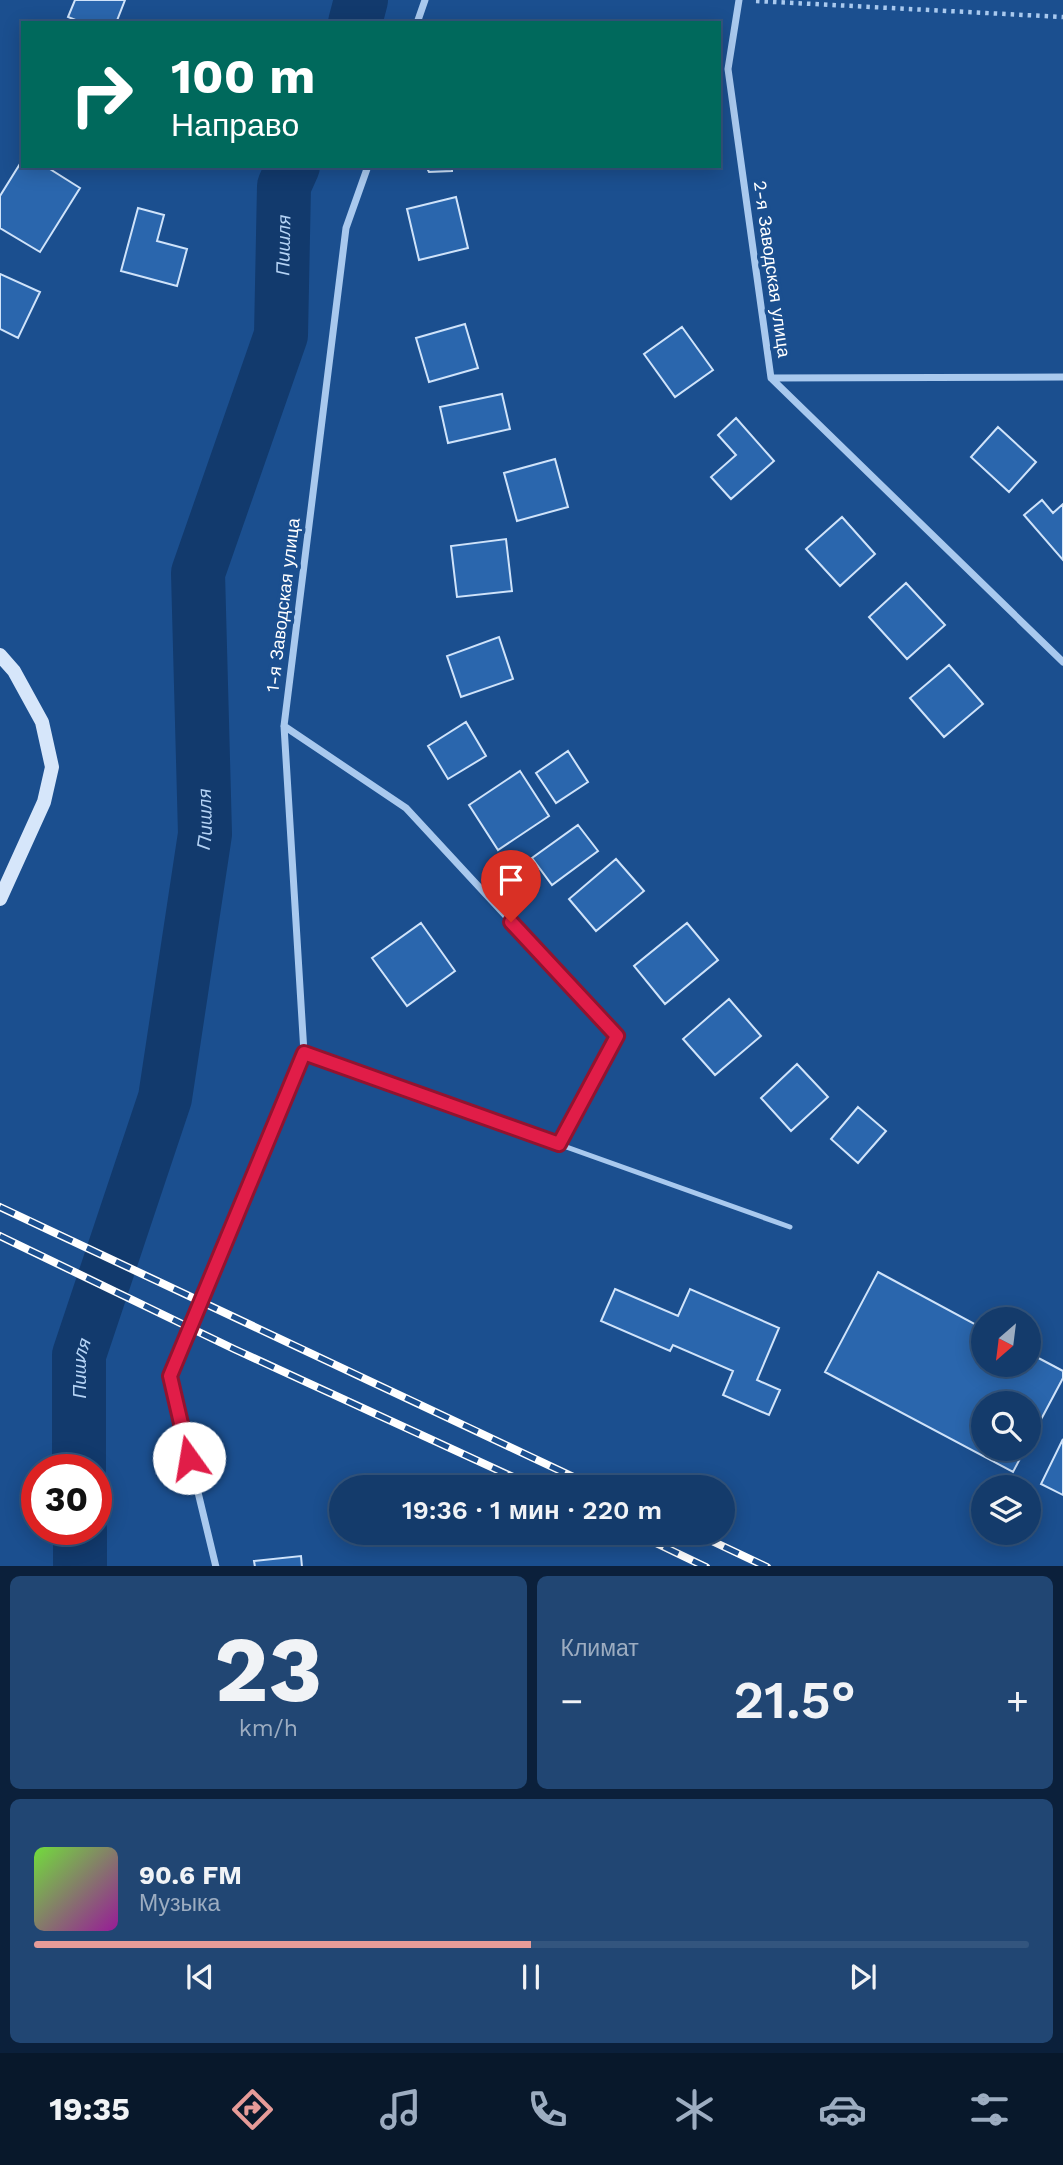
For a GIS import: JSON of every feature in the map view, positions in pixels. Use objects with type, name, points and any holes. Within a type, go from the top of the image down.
[{"type":"main road","points":[[0,655],[14,671],[42,722],[52,767],[44,802],[0,899]]},
{"type":"street","points":[[418,21],[425,0]]},
{"type":"street","name":"2-я Заводская улица","points":[[739,0],[728,69],[771,378],[1063,377]]},
{"type":"street","name":"1-я Заводская улица","points":[[304,1053],[284,726],[346,228],[367,168]]},
{"type":"street","points":[[771,378],[1063,662]]},
{"type":"street","points":[[284,726],[406,808],[617,1036],[559,1144]]},
{"type":"street","points":[[216,1566],[170,1376],[304,1053]]},
{"type":"lane","points":[[304,1053],[790,1227]]},
{"type":"path","points":[[745,0],[1063,17]]},
{"type":"building","points":[[75,0],[125,0],[117,21],[78,21],[68,17]]},
{"type":"building","points":[[21,162],[21,168],[48,168],[80,188],[40,252],[0,228],[0,196]]},
{"type":"building","points":[[427,168],[452,168],[452,171],[429,172]]},
{"type":"building","points":[[456,197],[468,248],[419,260],[407,209]]},
{"type":"building","points":[[138,208],[164,215],[157,241],[187,249],[177,286],[121,271]]},
{"type":"building","points":[[0,274],[40,292],[18,338],[0,329]]},
{"type":"building","points":[[465,324],[478,368],[429,382],[416,338]]},
{"type":"building","points":[[682,327],[713,370],[675,397],[644,354]]},
{"type":"building","points":[[502,394],[510,429],[448,443],[440,407]]},
{"type":"building","points":[[736,418],[774,461],[731,499],[711,477],[736,455],[718,435]]},
{"type":"building","points":[[998,427],[1036,462],[1009,492],[971,457]]},
{"type":"building","points":[[555,459],[568,507],[517,521],[504,473]]},
{"type":"building","points":[[1042,500],[1053,513],[1063,504],[1063,560],[1024,515]]},
{"type":"building","points":[[842,517],[875,554],[840,586],[806,549]]},
{"type":"building","points":[[506,539],[512,591],[457,597],[451,546]]},
{"type":"building","points":[[906,583],[945,625],[907,659],[869,617]]},
{"type":"building","points":[[499,637],[513,679],[461,697],[447,656]]},
{"type":"building","points":[[949,665],[983,704],[944,737],[910,698]]},
{"type":"building","points":[[466,722],[486,756],[448,779],[428,746]]},
{"type":"building","points":[[568,751],[588,782],[556,803],[536,773]]},
{"type":"building","points":[[520,771],[549,816],[498,850],[469,805]]},
{"type":"building","points":[[578,825],[598,851],[552,885],[532,858]]},
{"type":"building","points":[[616,859],[644,891],[596,931],[569,899]]},
{"type":"building","points":[[421,923],[455,971],[407,1006],[372,958]]},
{"type":"building","points":[[687,923],[718,960],[665,1004],[634,966]]},
{"type":"building","points":[[729,999],[761,1036],[715,1075],[683,1039]]},
{"type":"building","points":[[797,1064],[828,1097],[791,1131],[761,1098]]},
{"type":"building","points":[[858,1107],[886,1131],[858,1163],[831,1139]]},
{"type":"building","points":[[878,1272],[971,1322],[971,1377],[1041,1377],[1041,1359],[1063,1371],[1063,1378],[1041,1419],[1041,1391],[971,1391],[971,1450],[825,1372]]},
{"type":"building","points":[[615,1289],[678,1316],[690,1289],[779,1328],[757,1380],[780,1390],[769,1415],[723,1395],[733,1371],[673,1345],[670,1351],[601,1321]]},
{"type":"building","points":[[1063,1439],[1063,1495],[1041,1484]]},
{"type":"building","points":[[992,1461],[1019,1461],[1013,1472]]},
{"type":"building","points":[[301,1556],[302,1566],[255,1566],[254,1561]]},
{"type":"waterway","name":"Пишля","points":[[356,21],[361,0]]},
{"type":"waterway","name":"Пишля","points":[[79,1454],[79,1355],[165,1098],[205,834],[198,573],[281,335],[284,186],[292,168]]},
{"type":"waterway","name":"Пишля","points":[[80,1545],[80,1566]]},
{"type":"railway","points":[[0,1207],[569,1475]]},
{"type":"railway","points":[[0,1236],[234,1349],[509,1475]]},
{"type":"railway","points":[[660,1545],[704,1566]]},
{"type":"railway","points":[[720,1545],[765,1566]]},
{"type":"route","points":[[189,1458],[170,1376],[304,1053],[559,1144],[617,1036],[511,922]]}]
